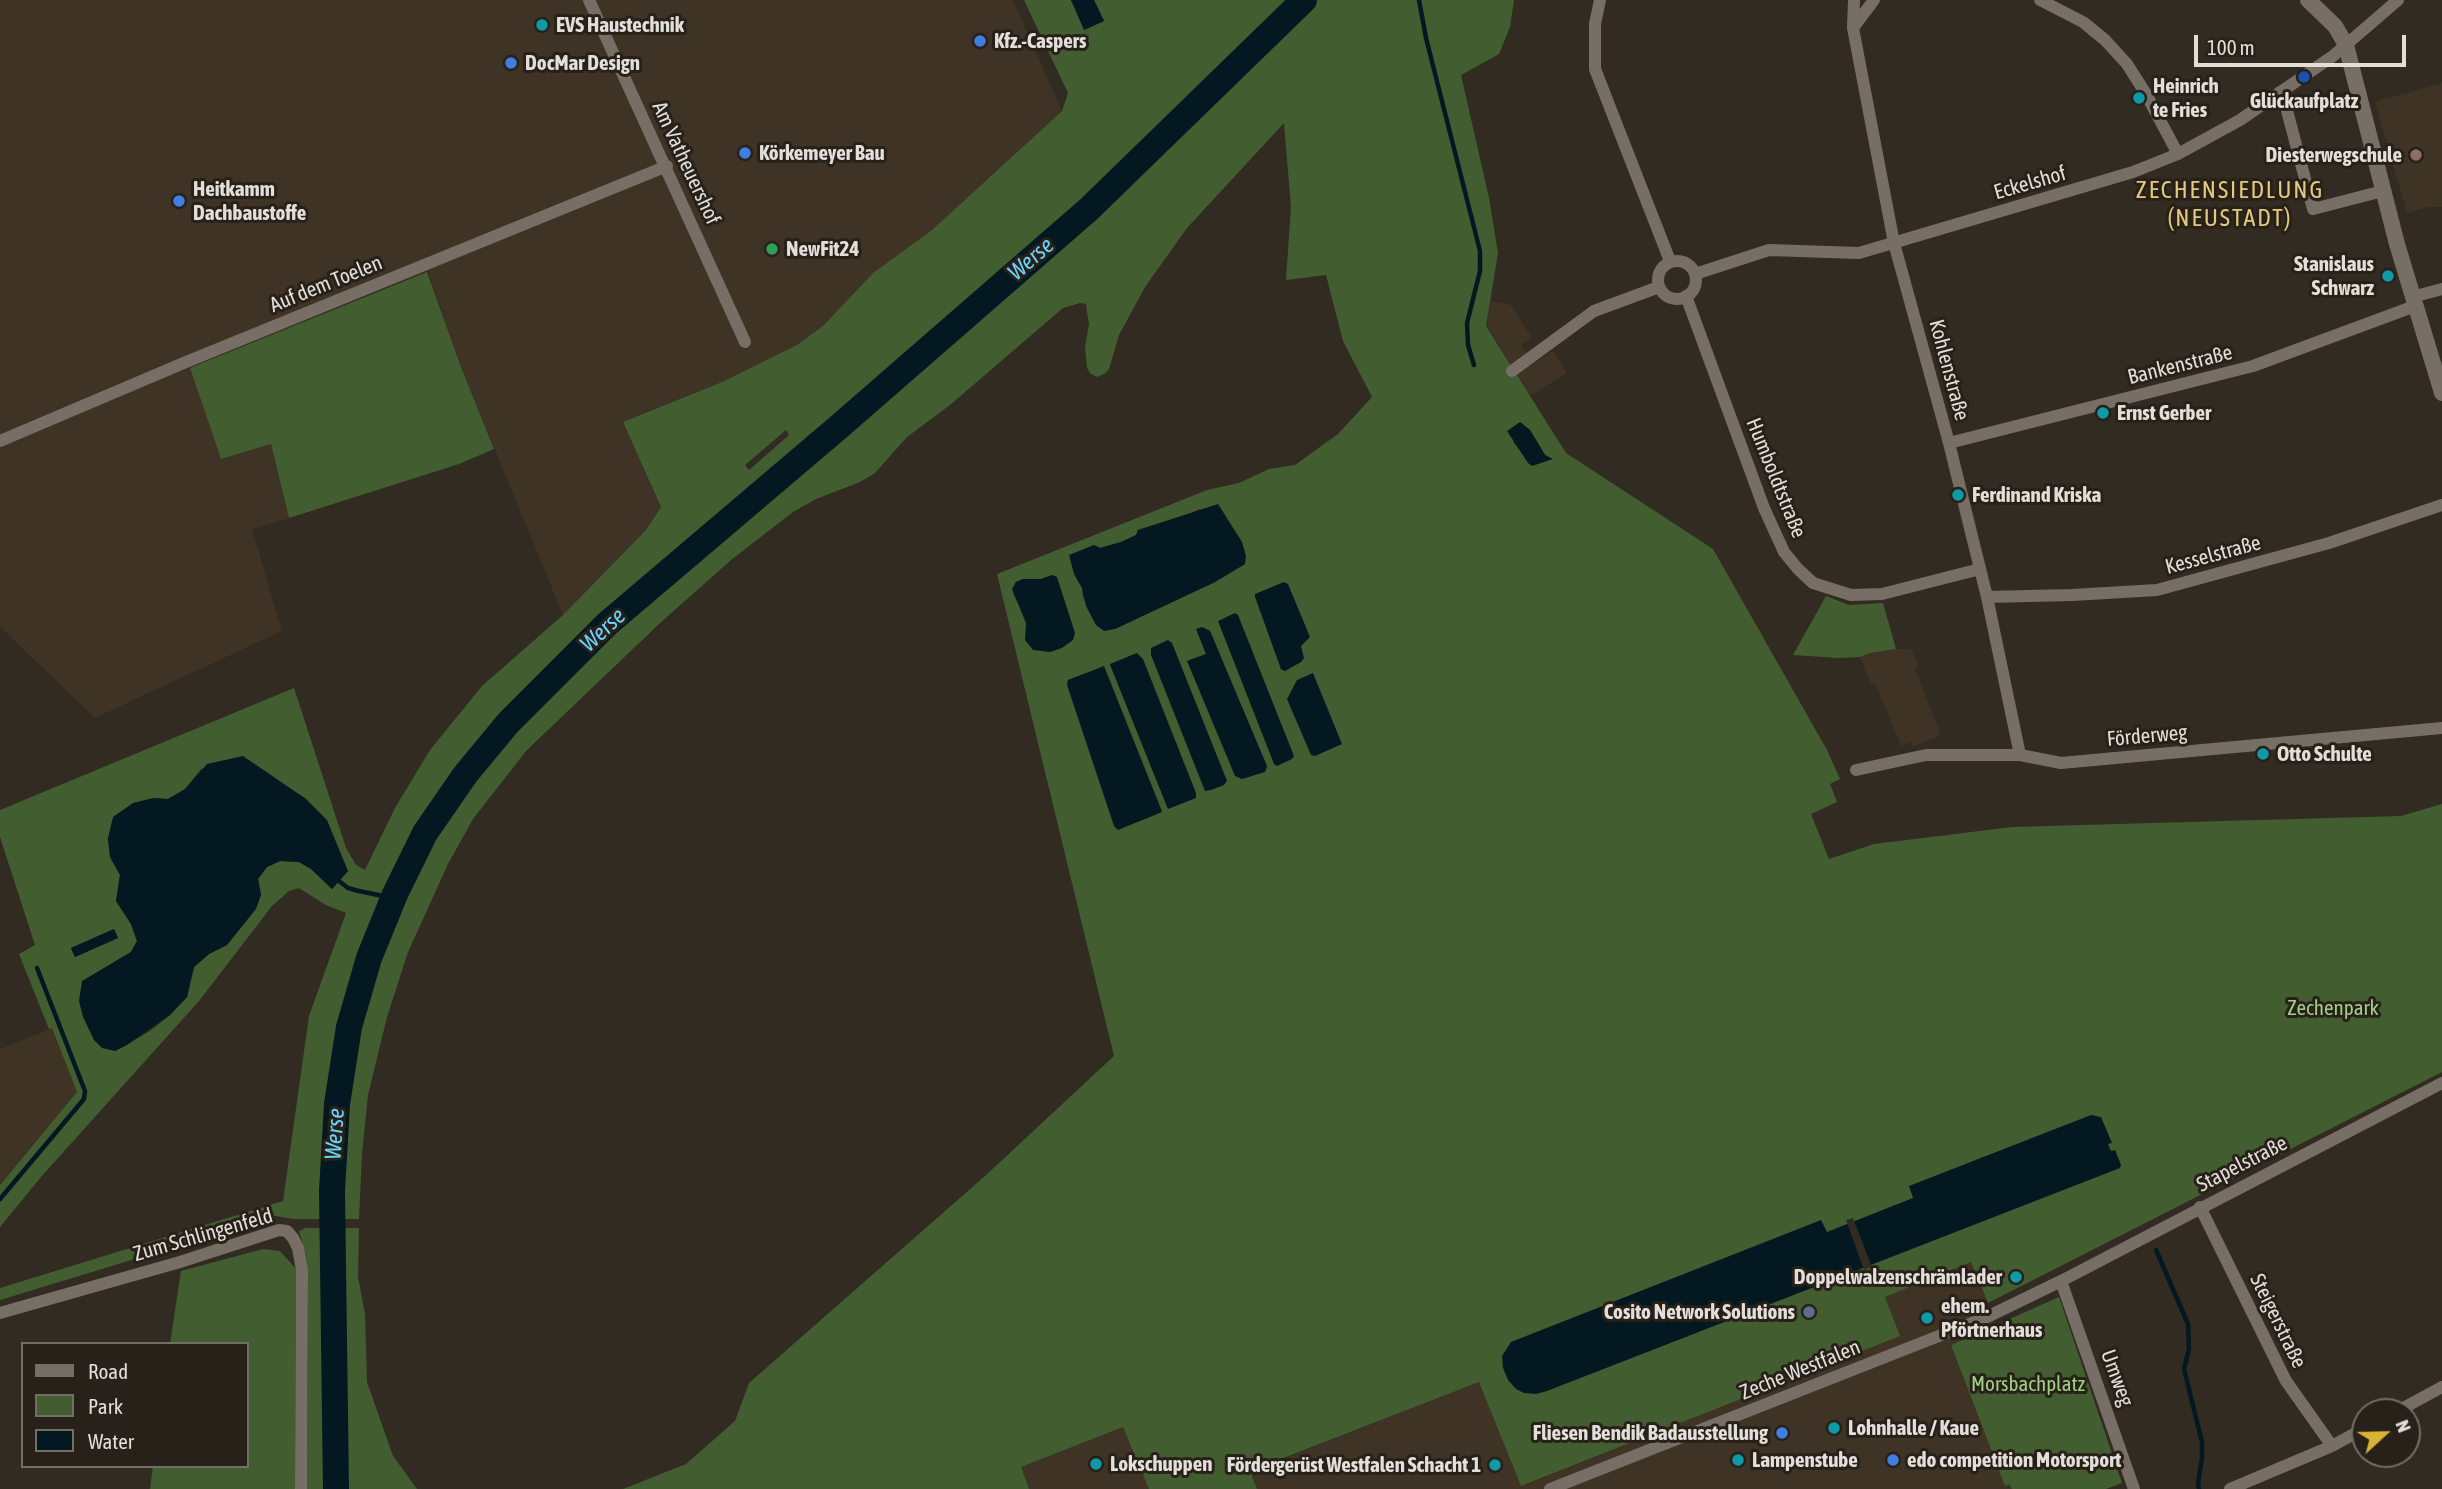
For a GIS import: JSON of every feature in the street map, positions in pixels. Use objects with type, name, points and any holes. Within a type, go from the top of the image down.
[{"type":"street","name":"Am Vatheuershof","points":[[589,0],[745,342]]},
{"type":"street","points":[[1601,0],[1595,24],[1595,69],[1671,261]]},
{"type":"street","name":"Kohlenstraße","points":[[1854,0],[1853,28],[1894,243],[1949,443],[1987,597],[2020,755]]},
{"type":"street","points":[[1853,28],[1874,0]]},
{"type":"street","points":[[2040,0],[2083,22],[2105,40],[2127,64],[2178,154]]},
{"type":"street","points":[[2308,0],[2335,26],[2346,45],[2413,301],[2442,393]]},
{"type":"street","name":"Eckelshof","points":[[1695,274],[1769,250],[1859,253],[2133,172],[2178,154],[2240,120],[2346,45],[2398,0]]},
{"type":"street","points":[[2280,92],[2286,103],[2313,209],[2383,191]]},
{"type":"street","name":"Auf dem Toelen","points":[[0,441],[186,362],[667,166]]},
{"type":"street","points":[[1671,261],[1683,261],[1695,274],[1695,287],[1680,299],[1668,297],[1659,288],[1658,275],[1671,261]]},
{"type":"street","points":[[1512,370],[1594,311],[1659,288]]},
{"type":"street","name":"Bankenstraße","points":[[1949,443],[2253,366],[2442,289]]},
{"type":"street","name":"Humboldtstraße","points":[[1686,296],[1764,508],[1784,552],[1806,576],[1830,590],[1851,595],[1882,594],[1980,569]]},
{"type":"street","name":"Kesselstraße","points":[[1987,597],[2072,596],[2157,590],[2329,543],[2442,505]]},
{"type":"street","name":"Förderweg","points":[[1856,770],[1926,755],[2020,755],[2061,763],[2442,728]]},
{"type":"street","name":"Stapelstraße","points":[[2061,1281],[2442,1083]]},
{"type":"street","name":"Steigerstraße","points":[[2200,1208],[2286,1381],[2332,1446]]},
{"type":"street","name":"Zum Schlingenfeld","points":[[0,1313],[180,1262],[279,1230],[287,1231],[298,1248],[302,1269],[301,1489]]},
{"type":"street","name":"Zeche Westfalen","points":[[1550,1489],[1987,1317],[2061,1281]]},
{"type":"street","name":"Umweg","points":[[2061,1281],[2134,1489]]},
{"type":"street","points":[[2421,1398],[2442,1387]]},
{"type":"street","points":[[2230,1489],[2351,1436]]},
{"type":"shaded area","points":[[0,0],[1013,0],[1062,111],[932,230],[873,273],[824,325],[797,345],[722,382],[623,422],[661,507],[646,530],[563,615],[461,367],[428,271],[190,368],[221,459],[271,444],[289,518],[252,529],[282,631],[95,718],[0,627]]},
{"type":"shaded area","name":"Diesterwegschule","points":[[2442,83],[2442,207],[2428,207],[2407,213],[2375,102]]},
{"type":"shaded area","points":[[1490,301],[1511,305],[1532,338],[1521,345],[1533,363],[1553,351],[1567,373],[1530,396],[1487,326]]},
{"type":"shaded area","points":[[1896,649],[1911,649],[1919,666],[1915,669],[1941,735],[1913,747],[1911,742],[1901,746],[1875,683],[1871,685],[1860,657]]},
{"type":"shaded area","points":[[52,1028],[78,1092],[0,1184],[0,1049]]},
{"type":"shaded area","points":[[1971,1262],[1996,1324],[1951,1345],[2005,1486],[2010,1484],[2012,1489],[1257,1489],[1250,1472],[1479,1382],[1522,1486],[1899,1336],[1884,1297]]},
{"type":"shaded area","points":[[1124,1427],[1149,1489],[1029,1489],[1020,1467]]},
{"type":"green space","name":"Zechenpark","points":[[1024,0],[1071,0],[1085,29],[1104,21],[1094,0],[1514,0],[1510,27],[1499,54],[1461,75],[1489,198],[1498,253],[1486,326],[1566,453],[1713,549],[1827,750],[1840,779],[1830,784],[1837,802],[1811,814],[1829,859],[1874,844],[2012,827],[2401,816],[2442,804],[2442,1072],[1988,1303],[1971,1262],[1885,1297],[1900,1336],[1521,1486],[1479,1382],[1250,1471],[1257,1489],[1149,1489],[1123,1427],[1021,1467],[1029,1489],[623,1489],[686,1464],[735,1421],[749,1383],[985,1176],[1114,1056],[997,574],[1207,490],[1239,483],[1269,469],[1295,465],[1338,434],[1372,397],[1343,341],[1326,275],[1286,280],[1291,207],[1284,123],[1187,228],[1145,287],[1119,335],[1109,369],[1104,374],[1097,377],[1087,368],[1085,347],[1089,325],[1086,304],[1063,308],[950,405],[907,437],[875,473],[793,512],[731,560],[659,624],[526,751],[473,819],[448,864],[408,952],[387,1017],[368,1095],[359,1219],[339,1219],[338,1192],[344,1106],[356,1030],[375,960],[402,896],[431,838],[470,780],[513,730],[644,605],[815,455],[808,445],[595,626],[500,717],[457,773],[419,830],[389,891],[362,959],[342,1027],[329,1106],[327,1219],[276,1216],[0,1300],[0,1288],[283,1201],[309,1016],[346,913],[326,905],[299,888],[289,891],[272,906],[199,1001],[41,1177],[0,1227],[0,1185],[77,1092],[19,954],[35,945],[0,837],[0,810],[294,688],[346,848],[356,865],[365,870],[395,808],[430,750],[482,686],[563,615],[646,530],[661,507],[623,422],[722,382],[797,345],[824,325],[873,273],[932,230],[1062,111],[1068,93]],"holes":[[[1520,422],[1530,430],[1545,455],[1551,459],[1544,460],[1518,448],[1513,442]],[[786,430],[789,435],[749,470],[745,465]],[[1199,509],[1245,564],[1215,582],[1115,629],[1096,625],[1074,574],[1080,552],[1094,545],[1100,548],[1121,542],[1136,535],[1138,530],[1186,516]],[[1052,575],[1026,623],[1014,596],[1016,582]],[[1255,594],[1301,646],[1300,652],[1285,671],[1281,669]],[[1202,627],[1210,631],[1266,766],[1188,661],[1206,654]],[[1137,653],[1168,809],[1110,665]],[[1104,667],[1162,811],[1119,829],[1068,680]],[[201,769],[284,785],[306,799],[348,871],[332,889],[311,869],[299,862],[280,861],[267,867],[258,879],[261,895],[227,945],[209,954],[194,967],[187,997],[150,1031],[115,1051],[83,981],[131,952],[137,941],[131,924],[116,901],[120,875],[110,857],[108,838],[153,798],[168,799],[185,789]],[[114,929],[118,938],[75,957],[71,948]]]},
{"type":"green space","points":[[427,272],[494,449],[459,464],[289,518],[271,444],[221,459],[190,368]]},
{"type":"green space","points":[[1826,596],[1849,605],[1883,603],[1896,649],[1860,657],[1793,655]]},
{"type":"green space","points":[[305,1228],[359,1228],[358,1277],[365,1314],[367,1382],[393,1456],[417,1489],[307,1489],[308,1285],[306,1256],[299,1231]]},
{"type":"green space","points":[[263,1249],[280,1251],[296,1269],[295,1489],[150,1489],[153,1468],[248,1468],[248,1342],[170,1342],[181,1271]]},
{"type":"green space","name":"Morsbachplatz","points":[[2059,1297],[2122,1483],[2106,1489],[2012,1489],[2009,1484],[2005,1486],[1951,1345]]},
{"type":"water","points":[[1071,0],[1094,0],[1104,21],[1084,30]]},
{"type":"water","points":[[1520,422],[1530,430],[1545,455],[1553,459],[1532,466],[1528,463],[1507,431]]},
{"type":"water","points":[[1218,504],[1242,542],[1245,564],[1215,582],[1115,629],[1104,631],[1096,625],[1086,606],[1069,555],[1094,545],[1100,548],[1121,542],[1136,535],[1138,530]]},
{"type":"water","points":[[1052,575],[1057,577],[1075,633],[1073,640],[1062,648],[1050,652],[1033,650],[1025,640],[1026,623],[1012,589],[1016,582],[1023,579],[1041,579]]},
{"type":"water","points":[[1284,582],[1288,584],[1310,637],[1301,646],[1304,658],[1285,671],[1281,669],[1255,597],[1255,594]]},
{"type":"water","points":[[1235,613],[1294,756],[1277,766],[1218,621]]},
{"type":"water","points":[[1202,627],[1210,631],[1267,766],[1265,772],[1242,779],[1235,776],[1187,661],[1206,654],[1196,629]]},
{"type":"water","points":[[1168,640],[1172,643],[1227,781],[1211,790],[1205,791],[1151,655],[1151,648]]},
{"type":"water","points":[[1137,653],[1143,659],[1196,793],[1196,798],[1168,809],[1110,664]]},
{"type":"water","points":[[1104,666],[1162,812],[1118,830],[1114,826],[1067,685],[1068,680]]},
{"type":"water","points":[[1313,673],[1342,744],[1315,756],[1311,755],[1287,699],[1297,680]]},
{"type":"water","points":[[243,756],[306,799],[327,820],[348,871],[332,889],[311,869],[299,862],[280,861],[267,867],[258,879],[261,895],[256,909],[227,945],[209,954],[194,967],[187,997],[170,1015],[127,1045],[115,1051],[102,1048],[94,1040],[83,1017],[79,1001],[82,981],[131,952],[137,941],[131,924],[116,901],[120,875],[110,857],[108,838],[113,817],[133,803],[153,798],[168,799],[185,789],[207,764]]},
{"type":"water","points":[[114,929],[118,938],[75,957],[71,948]]},
{"type":"water","points":[[2091,1115],[2101,1117],[2112,1143],[2108,1144],[2111,1151],[2115,1150],[2120,1168],[1547,1391],[1524,1393],[1508,1380],[1502,1356],[1511,1342],[1821,1220],[1827,1232],[1913,1198],[1909,1186]]},
{"type":"pier","points":[[1853,1218],[1872,1267],[1864,1270],[1846,1220]]},
{"type":"waterway","name":"Werse","points":[[336,1489],[332,1191],[337,1104],[349,1027],[369,958],[395,894],[425,833],[465,775],[508,723],[607,624],[1089,209],[1304,0]]},
{"type":"waterway","points":[[1419,0],[1426,38],[1480,251],[1480,271],[1467,323],[1468,345],[1474,365]]},
{"type":"waterway","points":[[339,881],[348,888],[359,891],[383,896],[395,894]]},
{"type":"waterway","points":[[0,1199],[84,1099],[85,1091],[37,968]]},
{"type":"waterway","points":[[2156,1250],[2188,1324],[2189,1349],[2184,1369],[2202,1442],[2199,1489]]},
{"type":"place","name":"EVS Haustechnik","points":[[542,25]]},
{"type":"place","name":"Kfz.-Caspers","points":[[980,41]]},
{"type":"place","name":"DocMar Design","points":[[511,63]]},
{"type":"place","name":"Glückaufplatz","points":[[2304,77]]},
{"type":"place","name":"Heinrich te Fries","points":[[2139,98]]},
{"type":"place","name":"Körkemeyer Bau","points":[[745,153]]},
{"type":"place","name":"Diesterwegschule","points":[[2416,155]]},
{"type":"place","name":"Heitkamm Dachbaustoffe","points":[[179,201]]},
{"type":"place","name":"NewFit24","points":[[772,249]]},
{"type":"place","name":"Stanislaus Schwarz","points":[[2388,276]]},
{"type":"place","name":"Ernst Gerber","points":[[2103,413]]},
{"type":"place","name":"Ferdinand Kriska","points":[[1958,495]]},
{"type":"place","name":"Otto Schulte","points":[[2263,754]]},
{"type":"place","name":"Doppelwalzenschrämlader","points":[[2016,1277]]},
{"type":"place","name":"Cosito Network Solutions","points":[[1809,1312]]},
{"type":"place","name":"ehem. Pförtnerhaus","points":[[1927,1318]]},
{"type":"place","name":"Lohnhalle / Kaue","points":[[1834,1428]]},
{"type":"place","name":"Fliesen Bendik Badausstellung","points":[[1782,1433]]},
{"type":"place","name":"Lampenstube","points":[[1738,1460]]},
{"type":"place","name":"edo competition Motorsport","points":[[1893,1460]]},
{"type":"place","name":"Lokschuppen","points":[[1096,1464]]},
{"type":"place","name":"Fördergerüst Westfalen Schacht 1","points":[[1495,1465]]},
{"type":"district","name":"ZECHENSIEDLUNG (NEUSTADT)","points":[[2230,204]]}]
